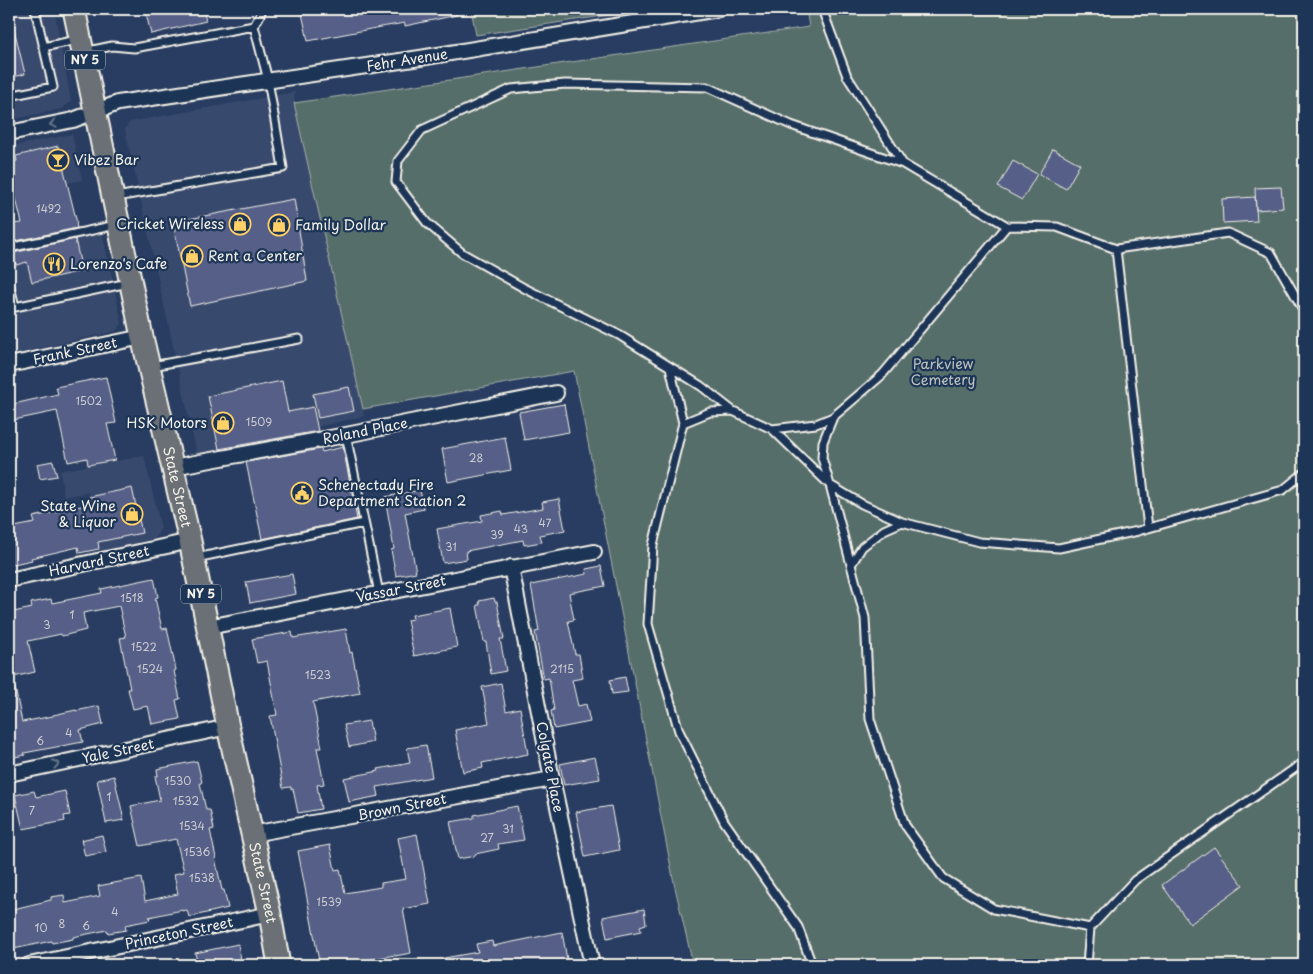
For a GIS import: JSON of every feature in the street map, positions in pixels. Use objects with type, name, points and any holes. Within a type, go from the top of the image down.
[{"type":"main road","name":"State Street","points":[[74,9],[142,337],[192,550],[228,727],[270,914],[279,965]]},
{"type":"street","name":"Fehr Avenue","points":[[9,133],[74,120],[118,103],[420,58],[718,9]]},
{"type":"street","name":"Frank Street","points":[[9,365],[142,337]]},
{"type":"street","name":"Roland Place","points":[[173,466],[346,435],[556,393]]},
{"type":"street","name":"Harvard Street","points":[[9,580],[192,550]]},
{"type":"street","name":"Vassar Street","points":[[208,627],[594,552]]},
{"type":"street","name":"Colgate Place","points":[[511,567],[552,779],[592,965]]},
{"type":"street","name":"Yale Street","points":[[9,774],[228,727]]},
{"type":"street","name":"Brown Street","points":[[252,834],[552,779]]},
{"type":"street","name":"Princeton Street","points":[[29,965],[270,914]]},
{"type":"lane","points":[[9,96],[52,86],[34,9]]},
{"type":"lane","points":[[113,197],[283,168],[268,80],[254,26],[262,9]]},
{"type":"lane","points":[[822,9],[847,76],[903,164]]},
{"type":"lane","points":[[43,47],[112,46],[134,48],[254,26]]},
{"type":"lane","points":[[1304,311],[1271,253],[1228,234],[1116,250],[1058,227],[1007,226],[903,164],[791,125],[708,87],[565,84],[511,89],[422,130],[398,160],[396,182],[427,223],[462,253],[524,288],[619,335],[701,386],[733,411],[772,428],[830,484],[862,504],[902,522],[979,542],[1059,548],[1148,528],[1283,490],[1304,473]]},
{"type":"lane","points":[[9,248],[119,224]]},
{"type":"lane","points":[[772,428],[816,424],[833,417],[882,375],[1007,226]]},
{"type":"lane","points":[[1116,250],[1148,528]]},
{"type":"lane","points":[[9,282],[15,307],[131,283]]},
{"type":"lane","points":[[149,366],[299,339]]},
{"type":"lane","points":[[670,367],[683,423],[653,546],[648,624],[679,731],[724,822],[798,927],[812,965]]},
{"type":"lane","points":[[683,423],[710,412],[733,411]]},
{"type":"lane","points":[[833,417],[823,442],[822,458],[865,618],[870,719],[905,825],[943,878],[994,909],[1090,928]]},
{"type":"lane","points":[[346,435],[378,594]]},
{"type":"lane","points":[[192,550],[364,522]]},
{"type":"lane","points":[[851,565],[862,548],[884,530],[902,522]]},
{"type":"lane","points":[[1087,965],[1090,928],[1135,880],[1304,762]]},
{"type":"shaded area","points":[[9,9],[54,9],[71,101],[62,109],[9,120]]},
{"type":"shaded area","points":[[295,92],[294,103],[364,416],[197,454],[125,129],[130,122]]},
{"type":"shaded area","points":[[72,134],[82,180],[9,196],[9,147]]},
{"type":"shaded area","points":[[100,223],[122,324],[116,331],[9,355],[9,243]]},
{"type":"shaded area","points":[[144,456],[161,528],[155,538],[101,554],[88,492],[64,497],[60,471]]},
{"type":"green space","points":[[471,9],[649,9],[476,35]]},
{"type":"green space","name":"Parkview Cemetery","points":[[806,9],[1304,9],[1304,965],[693,965],[674,883],[574,371],[363,409],[294,103],[809,27]]},
{"type":"building","points":[[145,9],[203,9],[206,21],[151,34]]},
{"type":"building","points":[[301,9],[457,9],[457,15],[405,26],[405,23],[308,41]]},
{"type":"building","points":[[14,29],[25,74],[9,78],[9,30]]},
{"type":"building","points":[[58,146],[77,228],[11,242],[9,224],[22,223],[11,179],[9,179],[9,163],[17,161],[16,156]]},
{"type":"building","points":[[1053,149],[1080,164],[1066,189],[1039,174]]},
{"type":"building","points":[[1013,161],[1037,174],[1022,200],[998,187]]},
{"type":"building","points":[[1281,187],[1283,208],[1256,210],[1255,188]]},
{"type":"building","points":[[1255,197],[1257,221],[1223,223],[1222,199]]},
{"type":"building","points":[[294,199],[307,281],[190,306],[173,222]]},
{"type":"building","name":"Lorenzo's Cafe","points":[[75,239],[82,271],[32,282],[27,262],[16,265],[13,253]]},
{"type":"building","points":[[106,377],[116,423],[107,424],[115,460],[88,465],[87,458],[68,462],[57,411],[9,421],[9,405],[58,394],[56,387]]},
{"type":"building","points":[[282,381],[288,412],[313,407],[318,431],[219,449],[208,396]]},
{"type":"building","points":[[349,387],[354,411],[318,418],[313,394]]},
{"type":"building","points":[[564,404],[569,432],[524,440],[519,412]]},
{"type":"building","points":[[505,437],[511,470],[448,482],[442,449]]},
{"type":"building","name":"Schenectady Fire Department Station 2","points":[[343,447],[357,519],[262,539],[246,462],[321,449],[322,452]]},
{"type":"building","points":[[53,461],[57,476],[40,479],[37,464]]},
{"type":"building","points":[[132,488],[142,533],[98,542],[99,549],[79,553],[78,547],[9,565],[9,528],[35,523],[33,517],[90,504],[89,497]]},
{"type":"building","points":[[420,490],[424,509],[405,513],[416,572],[396,576],[391,550],[394,549],[385,497]]},
{"type":"building","points":[[559,499],[565,530],[540,535],[542,542],[524,545],[523,540],[466,551],[467,559],[443,563],[437,529],[482,521],[481,515],[502,511],[503,515],[543,508],[542,502]]},
{"type":"building","points":[[601,566],[605,586],[569,593],[574,620],[568,621],[575,654],[579,654],[583,678],[572,680],[578,706],[586,704],[590,722],[554,729],[551,711],[554,710],[549,678],[544,679],[535,632],[539,631],[531,585],[587,574],[586,569]]},
{"type":"building","points":[[292,574],[296,594],[250,603],[246,582]]},
{"type":"building","points":[[154,578],[158,597],[155,598],[162,629],[167,628],[176,670],[174,671],[180,699],[176,700],[180,719],[152,724],[148,706],[133,709],[120,638],[126,637],[119,606],[83,613],[86,630],[28,641],[35,672],[9,678],[9,613],[32,608],[31,603],[51,599],[52,603],[102,593],[101,589]]},
{"type":"building","points":[[494,598],[495,602],[497,602],[504,639],[500,639],[506,671],[491,674],[477,605],[480,605],[479,601]]},
{"type":"building","points":[[450,608],[457,647],[414,656],[407,620],[413,619],[412,615]]},
{"type":"building","points":[[346,629],[360,693],[313,702],[322,748],[317,748],[324,784],[317,785],[321,809],[298,813],[293,789],[291,790],[291,787],[283,788],[270,716],[277,715],[267,661],[257,663],[252,639],[292,632],[293,638]]},
{"type":"building","points":[[625,677],[628,692],[612,694],[610,680]]},
{"type":"building","points":[[501,683],[506,711],[520,708],[528,754],[482,763],[483,768],[463,772],[455,730],[489,723],[482,687]]},
{"type":"building","points":[[9,688],[15,688],[22,722],[99,706],[103,724],[80,730],[83,742],[24,753],[25,755],[9,758]]},
{"type":"building","points":[[369,721],[373,742],[349,747],[344,725]]},
{"type":"building","points":[[426,745],[432,777],[377,787],[379,796],[349,802],[344,778],[410,763],[407,748]]},
{"type":"building","points":[[595,757],[600,779],[564,785],[560,764]]},
{"type":"building","points":[[197,761],[206,810],[210,810],[214,829],[210,830],[215,858],[228,908],[189,917],[187,910],[182,910],[149,917],[150,920],[125,925],[126,930],[108,933],[107,930],[73,937],[73,939],[52,943],[51,941],[9,950],[9,910],[64,895],[65,903],[100,896],[98,886],[141,878],[145,901],[178,894],[174,874],[184,872],[176,839],[140,846],[131,806],[160,800],[155,776],[158,776],[157,769]]},
{"type":"building","points":[[114,776],[124,820],[106,823],[97,780]]},
{"type":"building","points":[[34,791],[36,797],[65,791],[70,815],[64,816],[65,821],[23,829],[15,795]]},
{"type":"building","points":[[517,806],[524,840],[498,844],[499,849],[458,859],[450,822],[474,818],[474,815]]},
{"type":"building","points":[[611,806],[619,850],[585,857],[576,812]]},
{"type":"building","points":[[417,834],[430,904],[403,909],[411,953],[339,965],[327,965],[326,959],[319,961],[298,851],[330,845],[335,870],[340,869],[345,893],[381,887],[381,883],[406,879],[398,838]]},
{"type":"building","points":[[102,835],[106,852],[85,856],[81,840]]},
{"type":"building","points":[[1214,847],[1243,885],[1190,924],[1162,885]]},
{"type":"building","points":[[644,909],[646,924],[640,926],[641,931],[607,938],[603,917]]},
{"type":"building","points":[[562,932],[568,965],[445,965],[444,958],[478,952],[476,944],[492,941],[493,946]]},
{"type":"building","points":[[238,944],[242,965],[198,965],[195,953]]},
{"type":"place","name":"Vibez Bar","points":[[58,160]]},
{"type":"place","name":"Cricket Wireless","points":[[240,224]]},
{"type":"place","name":"Family Dollar","points":[[279,225]]},
{"type":"place","name":"Rent a Center","points":[[192,256]]},
{"type":"place","name":"Lorenzo's Cafe","points":[[54,264]]},
{"type":"place","name":"HSK Motors","points":[[223,423]]},
{"type":"place","name":"Schenectady Fire Department Station 2","points":[[302,493]]},
{"type":"place","name":"State Wine & Liquor","points":[[132,514]]}]
